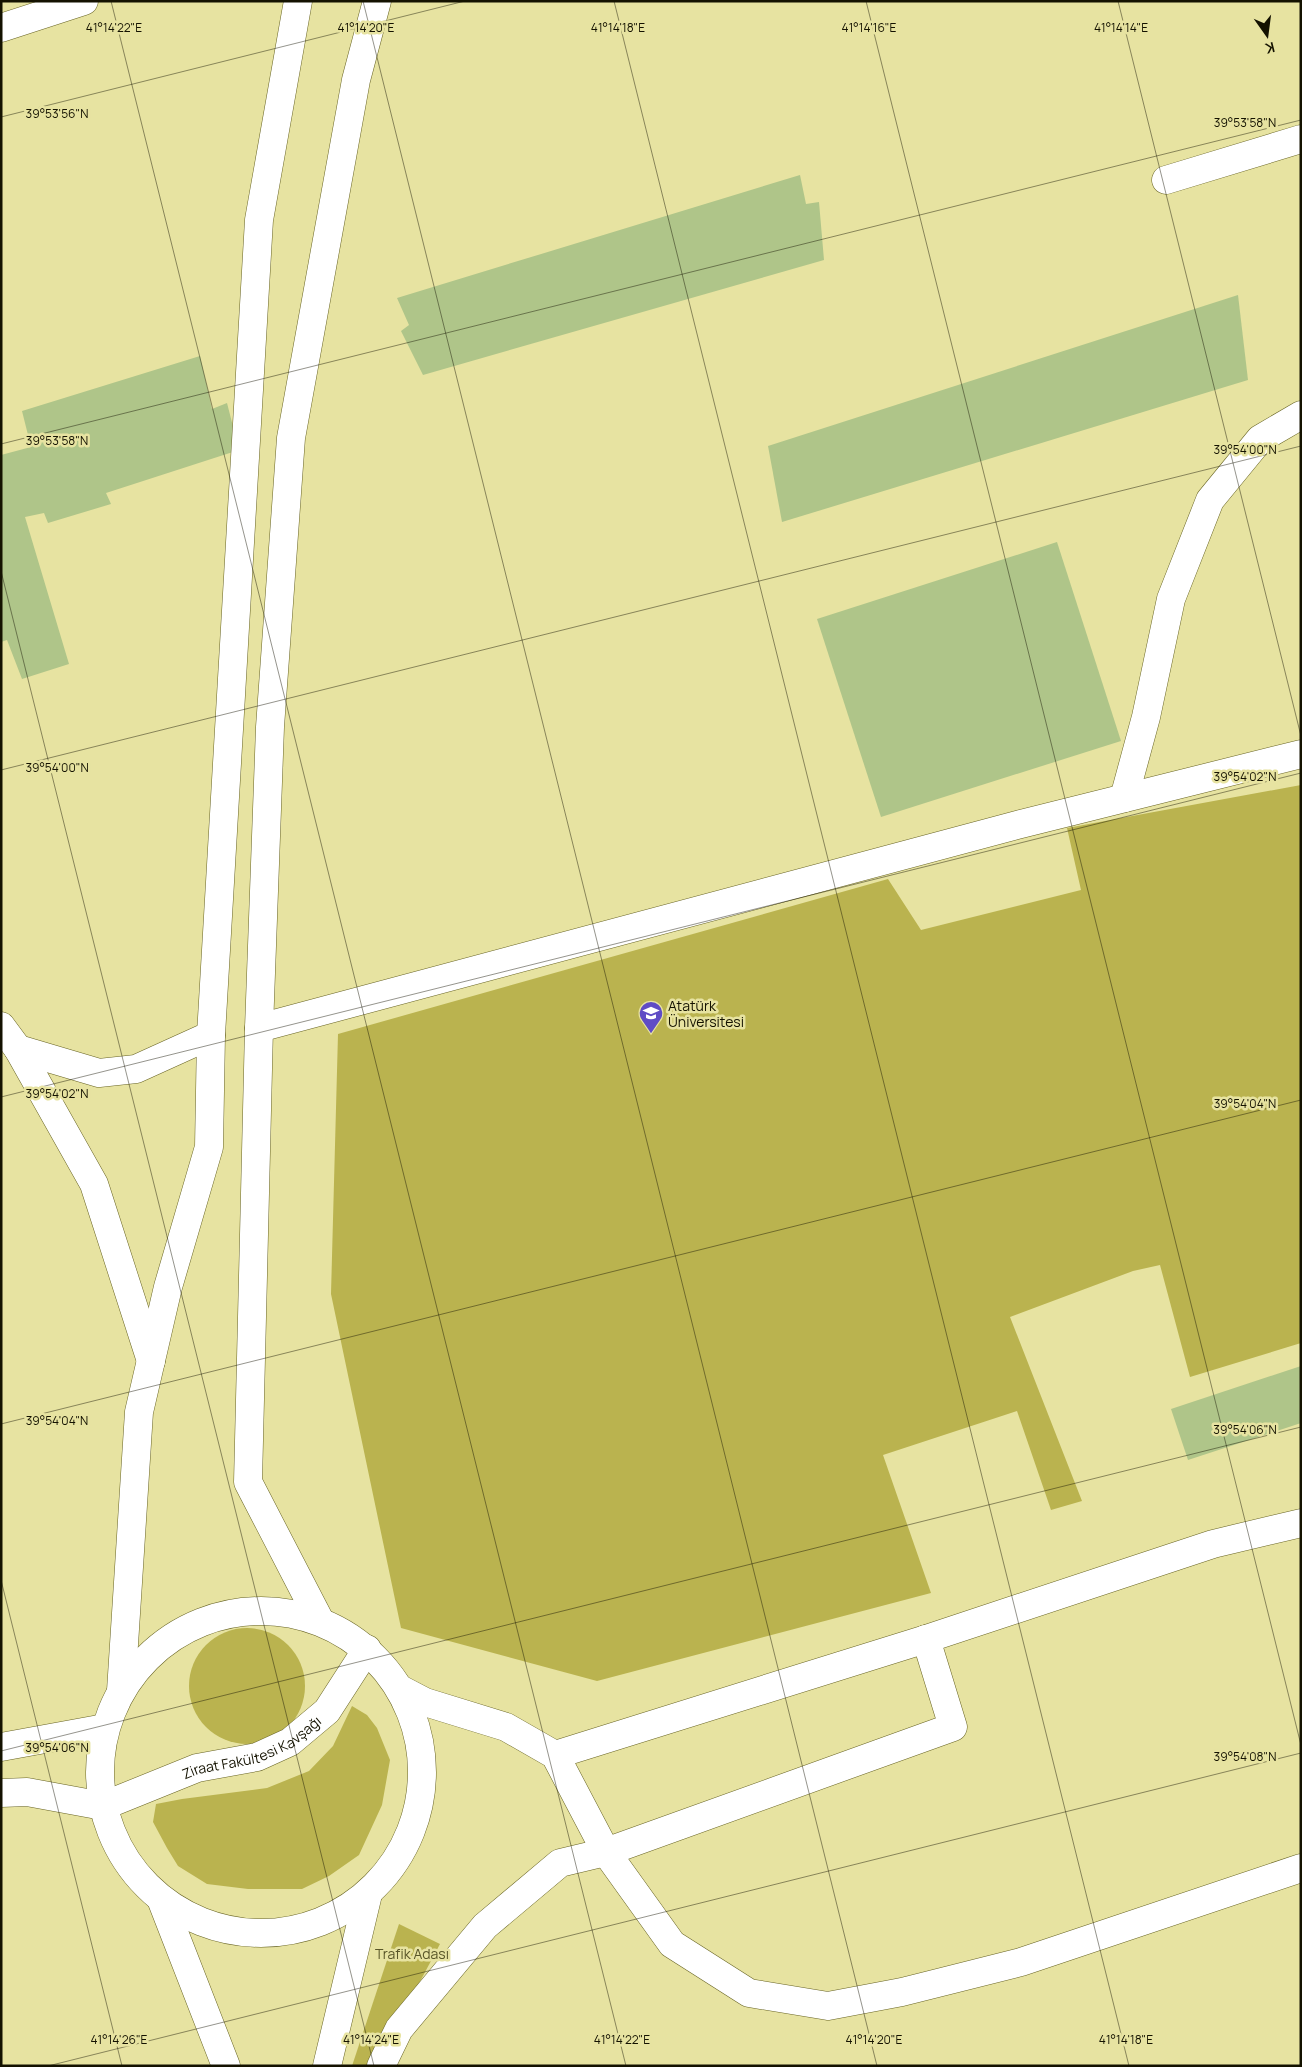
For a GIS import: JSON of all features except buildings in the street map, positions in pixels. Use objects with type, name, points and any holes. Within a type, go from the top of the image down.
[{"type":"main road","points":[[1,28],[84,1]]},
{"type":"main road","points":[[121,1691],[129,1539],[139,1412],[168,1287],[209,1148],[211,1035],[260,220],[298,1]]},
{"type":"main road","points":[[320,1621],[248,1482],[259,1028],[270,727],[292,438],[356,80],[376,1]]},
{"type":"main road","points":[[1166,180],[1301,139]]},
{"type":"main road","points":[[1124,798],[1146,717],[1172,599],[1210,500],[1260,440],[1301,415]]},
{"type":"main road","points":[[259,1028],[1017,825],[1301,754]]},
{"type":"main road","points":[[1,1026],[18,1049],[94,1184],[151,1361]]},
{"type":"main road","points":[[18,1049],[99,1073],[136,1069],[211,1035]]},
{"type":"main road","points":[[555,1755],[926,1638],[1213,1544],[1301,1523]]},
{"type":"main road","points":[[275,1611],[320,1621],[367,1649],[402,1690],[421,1743],[422,1798],[403,1851],[368,1894],[320,1922],[266,1934],[210,1925],[161,1899],[124,1858],[103,1806],[99,1767],[105,1728],[121,1691],[149,1655],[186,1629],[221,1616],[275,1611]]},
{"type":"main road","points":[[381,2066],[399,2029],[485,1926],[560,1863],[606,1852],[953,1727],[926,1638]]},
{"type":"main road","name":"Ziraat Fakültesi Kavşağı","points":[[103,1806],[198,1768],[257,1757],[290,1742],[327,1711],[367,1649]]},
{"type":"main road","points":[[402,1690],[425,1702],[506,1727],[555,1755],[606,1852],[672,1944],[749,1993],[828,2006],[902,1992],[1021,1962],[1301,1868]]},
{"type":"main road","points":[[1,1747],[105,1728]]},
{"type":"main road","points":[[1,1794],[27,1792],[103,1806]]},
{"type":"main road","points":[[327,2066],[368,1894]]},
{"type":"main road","points":[[161,1899],[226,2066]]},
{"type":"green space","points":[[1301,785],[1301,1343],[1190,1377],[1160,1265],[1133,1271],[1010,1317],[1082,1501],[1051,1510],[1017,1411],[883,1455],[931,1593],[597,1681],[401,1628],[331,1294],[338,1034],[888,879],[921,930],[1081,890],[1067,828]]},
{"type":"green space","points":[[247,1628],[269,1633],[288,1645],[300,1664],[305,1686],[300,1708],[288,1727],[269,1739],[247,1744],[225,1739],[206,1727],[194,1708],[189,1686],[194,1664],[206,1645],[225,1633]]},
{"type":"green space","points":[[352,1706],[367,1715],[377,1728],[390,1760],[382,1805],[359,1855],[329,1876],[302,1889],[248,1889],[207,1884],[178,1866],[153,1822],[156,1804],[267,1788],[309,1771],[333,1746]]},
{"type":"green space","name":"Trafik Adası","points":[[399,1924],[440,1944],[375,2066],[352,2066]]},
{"type":"place","name":"Atatürk Üniversitesi","points":[[651,1034]]}]
